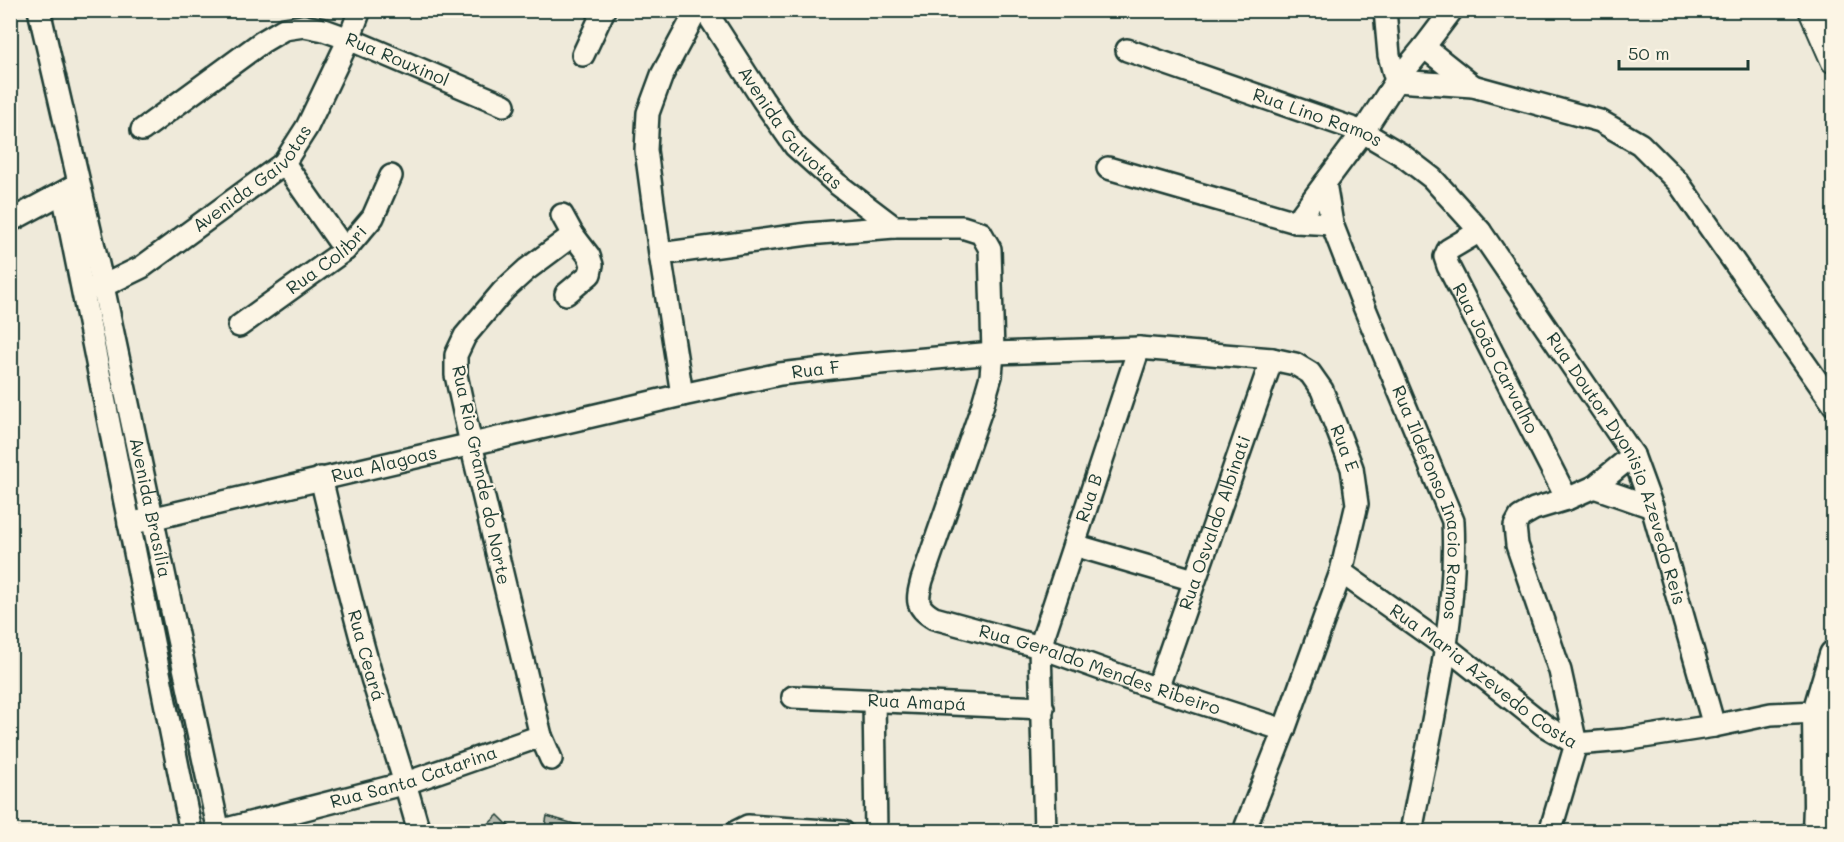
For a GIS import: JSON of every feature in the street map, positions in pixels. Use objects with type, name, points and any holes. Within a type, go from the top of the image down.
[{"type":"main road","points":[[1817,831],[1825,714],[1833,655]]},
{"type":"street","name":"Avenida Brasília","points":[[39,10],[93,288],[153,518],[218,831]]},
{"type":"street","name":"Avenida Gaivotas","points":[[93,288],[142,267],[284,164],[307,127],[349,39],[360,10]]},
{"type":"street","points":[[583,55],[604,10]]},
{"type":"street","points":[[682,394],[646,150],[648,113],[662,75],[697,10]]},
{"type":"street","name":"Avenida Gaivotas","points":[[705,10],[795,146],[836,183],[894,227]]},
{"type":"street","points":[[1385,10],[1389,55],[1396,81]]},
{"type":"street","points":[[1296,222],[1363,132],[1396,81],[1452,10]]},
{"type":"street","points":[[1812,10],[1833,60]]},
{"type":"street","name":"Rua Rouxinol","points":[[141,129],[262,42],[284,29],[304,26],[349,39],[504,105]]},
{"type":"street","points":[[1424,47],[1473,86]]},
{"type":"street","name":"Rua Lino Ramos","points":[[1127,50],[1363,132],[1402,155],[1432,178],[1480,231]]},
{"type":"street","points":[[1396,81],[1473,86],[1600,121],[1640,144],[1678,182],[1833,405]]},
{"type":"street","points":[[284,164],[345,250]]},
{"type":"street","points":[[1108,168],[1296,222],[1332,224]]},
{"type":"street","name":"Rua Colibri","points":[[239,326],[345,250],[373,217],[391,176]]},
{"type":"street","name":"Rua Ildefonso Inacio Ramos","points":[[1325,183],[1332,224],[1453,521],[1453,576],[1446,647],[1411,831]]},
{"type":"street","points":[[10,221],[72,188]]},
{"type":"street","points":[[562,215],[573,235],[589,256],[592,265],[590,274],[566,294]]},
{"type":"street","points":[[660,254],[757,240],[894,227],[962,227],[981,233],[990,249],[993,353]]},
{"type":"street","name":"Rua Doutor Dyonisio Azevedo Reis","points":[[1480,231],[1633,455],[1652,507],[1714,726]]},
{"type":"street","name":"Rua João Carvalho","points":[[1480,231],[1448,250],[1445,257],[1567,499]]},
{"type":"street","name":"Rua Rio Grande do Norte","points":[[551,759],[541,736],[471,444],[456,375],[456,354],[465,336],[502,291],[573,235]]},
{"type":"street","name":"Avenida Brasília","points":[[93,288],[129,524],[191,831]]},
{"type":"street","name":"Rua E","points":[[993,353],[1140,348],[1272,358],[1295,364],[1310,373],[1322,390],[1352,468],[1356,504],[1341,572],[1246,831]]},
{"type":"street","name":"Rua B","points":[[1040,647],[1140,348]]},
{"type":"street","name":"Rua F","points":[[640,404],[780,374],[993,353]]},
{"type":"street","name":"Rua Geraldo Mendes Ribeiro","points":[[993,353],[991,376],[982,407],[921,580],[918,594],[919,606],[934,618],[1040,647],[1157,689],[1284,730]]},
{"type":"street","name":"Rua Osvaldo Albinati","points":[[1157,689],[1272,358]]},
{"type":"street","name":"Rua Alagoas","points":[[129,524],[640,404]]},
{"type":"street","points":[[1550,831],[1576,744],[1560,671],[1517,545],[1515,526],[1520,518],[1534,509],[1567,499],[1594,487],[1633,455]]},
{"type":"street","name":"Rua Ceará","points":[[321,478],[372,678],[419,831]]},
{"type":"street","points":[[1594,487],[1652,507]]},
{"type":"street","points":[[1074,545],[1194,580]]},
{"type":"street","name":"Rua Maria Azevedo Costa","points":[[1341,572],[1446,647],[1545,726],[1576,744],[1624,740],[1714,726],[1771,714],[1825,714]]},
{"type":"street","points":[[1040,647],[1045,831]]},
{"type":"street","name":"Rua Amapá","points":[[793,696],[1043,708]]},
{"type":"street","points":[[874,700],[876,831]]},
{"type":"street","name":"Rua Santa Catarina","points":[[218,831],[406,783],[541,736]]},
{"type":"street","points":[[736,831],[748,826],[843,831]]},
{"type":"building","points":[[498,815],[514,831],[481,831]]},
{"type":"building","points":[[547,816],[588,828],[587,831],[544,831]]}]
